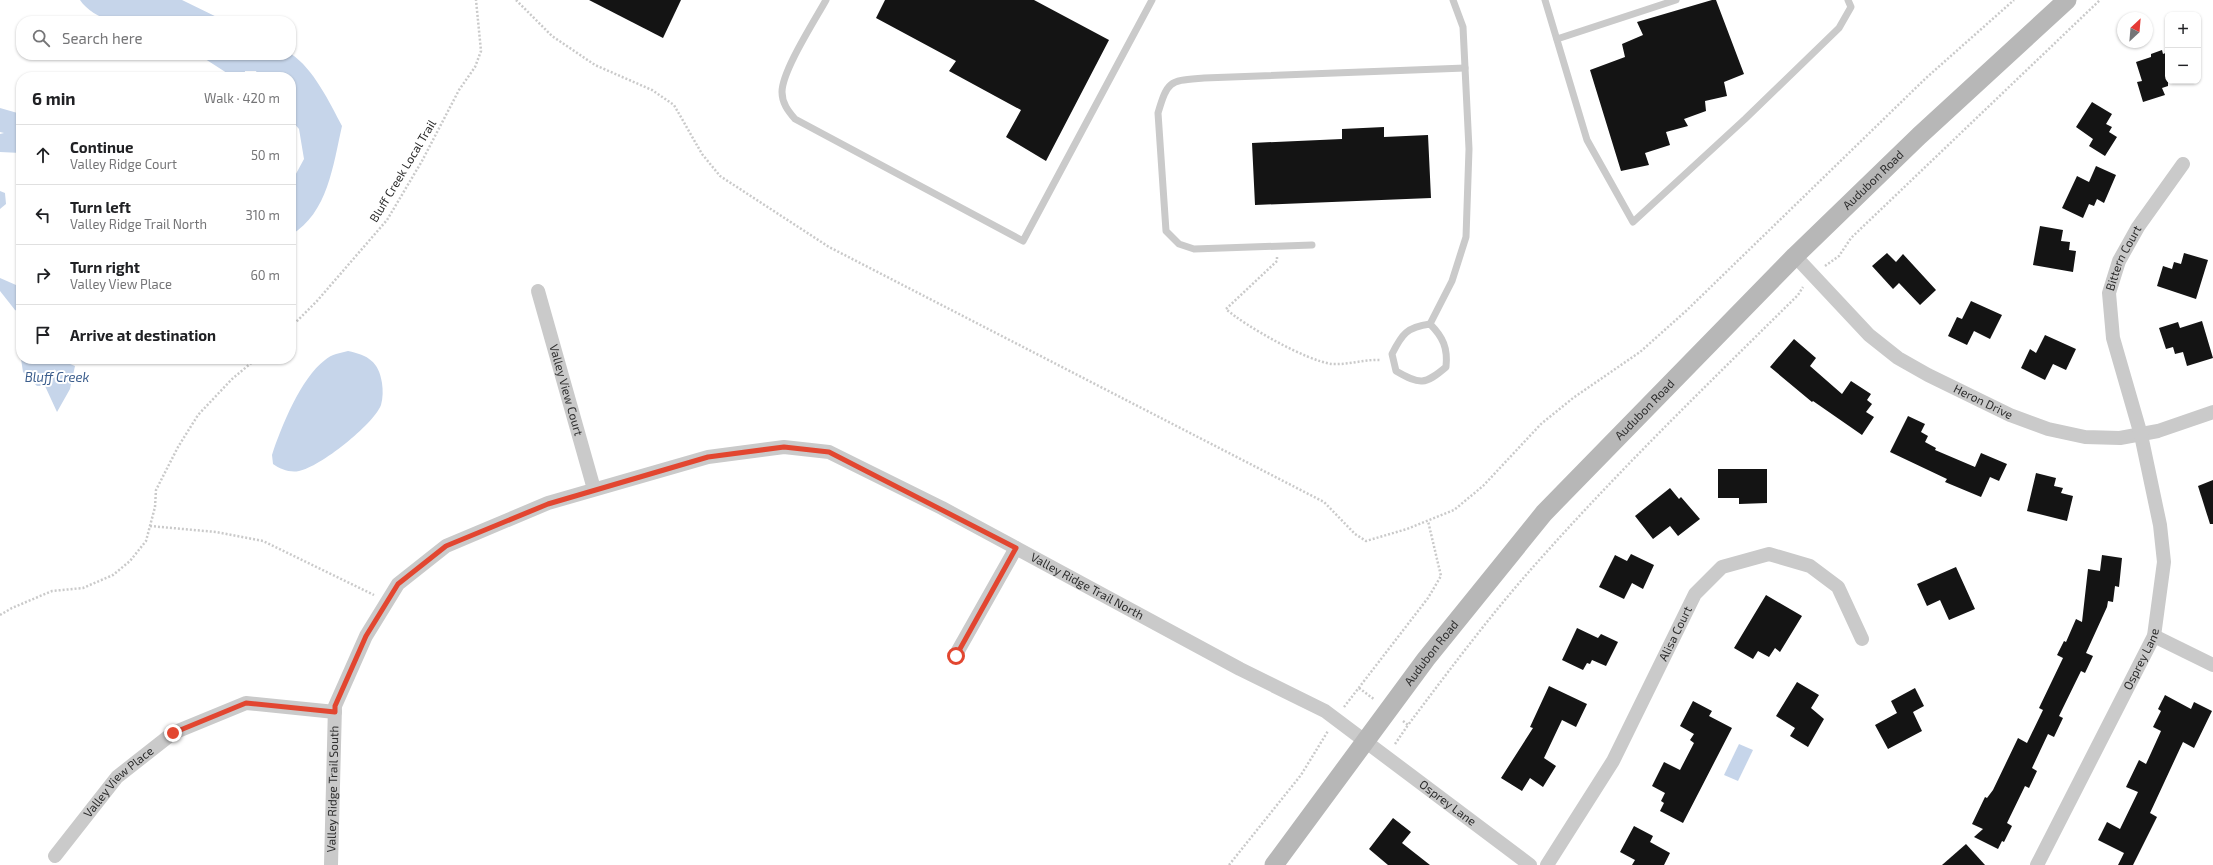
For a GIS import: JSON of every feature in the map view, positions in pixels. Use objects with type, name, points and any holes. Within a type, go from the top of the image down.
[{"type":"street","name":"Audubon Road","points":[[1274,865],[1426,659],[1544,513],[1795,256],[1919,136],[2066,0]]},
{"type":"street","name":"Bittern Court","points":[[2141,435],[2113,338],[2109,293],[2119,261],[2138,227],[2183,164]]},
{"type":"street","name":"Heron Drive","points":[[1795,256],[1869,336],[1898,358],[1928,375],[2010,415],[2048,429],[2085,437],[2120,438],[2141,435],[2185,423],[2213,412]]},
{"type":"street","name":"Valley View Court","points":[[538,290],[594,489]]},
{"type":"street","name":"Osprey Lane","points":[[2037,865],[2154,636],[2164,562],[2160,524],[2141,435]]},
{"type":"street","name":"Valley Ridge Trail North","points":[[335,712],[335,706],[366,636],[398,584],[446,546],[548,504],[594,489],[708,457],[784,447],[829,452],[1016,548],[1240,669],[1325,711],[1364,742]]},
{"type":"street","points":[[956,656],[1016,548]]},
{"type":"street","name":"Alisa Court","points":[[1547,865],[1613,761],[1695,594],[1722,567],[1769,554],[1810,566],[1838,587],[1862,639]]},
{"type":"street","points":[[2154,636],[2213,665]]},
{"type":"street","name":"Valley View Place","points":[[55,856],[117,777],[173,733],[246,703],[335,712]]},
{"type":"street","name":"Valley Ridge Trail South","points":[[330,865],[335,712]]},
{"type":"street","name":"Osprey Lane","points":[[1364,742],[1530,865]]},
{"type":"lane","points":[[826,0],[786,76],[782,92],[784,106],[795,119],[1023,241],[1152,0]]},
{"type":"lane","points":[[1430,324],[1452,281],[1466,236],[1469,149],[1463,27],[1453,0]]},
{"type":"lane","points":[[1545,0],[1587,140],[1633,222],[1839,28],[1851,7],[1848,0]]},
{"type":"lane","points":[[1557,39],[1676,0]]},
{"type":"lane","points":[[1312,245],[1194,250],[1179,244],[1166,231],[1158,114],[1163,97],[1175,81],[1204,78],[1465,68]]},
{"type":"lane","points":[[1430,324],[1442,336],[1448,353],[1446,367],[1431,380],[1413,381],[1396,371],[1392,354],[1400,338],[1415,326],[1430,324]]},
{"type":"path","name":"Bluff Creek Local Trail","points":[[296,321],[318,301],[387,220],[422,161],[459,90],[475,67],[481,51],[476,0]]},
{"type":"path","points":[[516,0],[552,36],[595,65],[652,90],[674,105],[702,154],[720,176],[829,247],[1324,502],[1355,534],[1366,541],[1428,521],[1454,510],[1483,486],[1541,424],[1573,398],[1640,352],[1686,311],[1926,78],[2014,0]]},
{"type":"path","points":[[1386,757],[1408,725],[1475,637],[1546,552],[1604,489],[1798,295],[1812,274],[1839,256],[1851,238],[2100,0]]},
{"type":"path","points":[[1277,247],[1277,261],[1226,309],[1237,319],[1304,355],[1331,364],[1355,364],[1375,360],[1394,360]]},
{"type":"path","points":[[0,615],[12,608],[52,591],[83,588],[113,575],[130,561],[146,541],[156,490],[178,447],[198,415],[232,379],[250,364]]},
{"type":"path","points":[[1229,865],[1301,775],[1335,719],[1428,598],[1441,576],[1428,521]]},
{"type":"path","points":[[150,526],[216,532],[263,541],[387,601]]},
{"type":"path","points":[[1359,688],[1408,725]]},
{"type":"water","points":[[80,0],[182,0],[215,16],[99,16],[86,7]]},
{"type":"water","points":[[296,58],[314,77],[342,126],[332,172],[321,201],[313,214],[303,226],[296,231],[296,174],[304,159],[299,129],[296,126],[296,72],[225,72],[207,60],[296,60]]},
{"type":"water","points":[[0,108],[16,113],[16,153],[0,152],[0,134],[4,133],[0,132]]},
{"type":"water","points":[[0,191],[5,193],[6,204],[0,209]]},
{"type":"water","points":[[0,278],[16,285],[16,310],[15,310],[0,291]]},
{"type":"water","points":[[348,351],[367,357],[378,370],[382,383],[383,394],[381,405],[376,413],[357,434],[320,462],[299,471],[285,470],[276,466],[273,464],[272,455],[286,417],[308,378],[325,360],[333,355]]},
{"type":"water","name":"Bluff Creek","points":[[22,364],[70,364],[75,366],[70,389],[57,412],[45,386],[37,386],[23,372]]},
{"type":"water","points":[[1739,744],[1753,750],[1738,781],[1724,775]]},
{"type":"building","points":[[589,0],[681,0],[663,38]]},
{"type":"building","points":[[885,0],[1034,0],[1109,40],[1046,161],[1006,137],[1021,110],[949,71],[956,61],[876,18]]},
{"type":"building","points":[[1716,0],[1744,74],[1724,82],[1727,96],[1705,101],[1706,111],[1684,119],[1688,126],[1666,132],[1670,145],[1645,153],[1649,165],[1621,171],[1590,70],[1625,57],[1622,44],[1643,35],[1637,22]]},
{"type":"building","points":[[2162,50],[2163,54],[2165,53],[2165,84],[2168,84],[2168,86],[2162,88],[2165,95],[2143,102],[2137,82],[2142,81],[2136,62],[2151,57],[2151,54]]},
{"type":"building","points":[[2092,102],[2112,114],[2106,124],[2112,127],[2109,132],[2117,137],[2105,156],[2089,146],[2093,139],[2076,127]]},
{"type":"building","points":[[1384,127],[1384,137],[1428,135],[1431,198],[1255,205],[1252,143],[1342,139],[1342,129]]},
{"type":"building","points":[[2096,166],[2116,175],[2104,203],[2097,199],[2094,206],[2089,204],[2083,218],[2062,208],[2077,176],[2089,182]]},
{"type":"building","points":[[2040,226],[2063,230],[2061,241],[2070,242],[2069,250],[2076,251],[2073,272],[2033,265]]},
{"type":"building","points":[[1887,253],[1896,262],[1903,254],[1936,290],[1920,305],[1899,283],[1893,289],[1872,266]]},
{"type":"building","points":[[2184,253],[2208,260],[2196,299],[2157,286],[2163,266],[2172,269],[2174,262],[2181,264]]},
{"type":"building","points":[[1971,301],[2002,315],[1990,339],[1974,331],[1967,345],[1948,336],[1957,317],[1962,319]]},
{"type":"building","points":[[2202,321],[2213,358],[2187,366],[2183,352],[2175,354],[2173,347],[2166,349],[2159,328],[2178,322],[2180,328]]},
{"type":"building","points":[[2045,335],[2076,349],[2066,370],[2053,364],[2045,380],[2021,368],[2030,349],[2036,353]]},
{"type":"building","points":[[1794,339],[1816,358],[1810,366],[1842,394],[1851,381],[1871,394],[1867,400],[1872,404],[1866,412],[1874,417],[1862,435],[1813,401],[1812,402],[1770,367]]},
{"type":"building","points":[[1908,416],[1925,424],[1921,432],[1928,436],[1925,442],[1936,448],[1935,450],[1975,467],[1981,453],[2007,464],[1999,481],[1990,477],[1981,497],[1945,482],[1947,479],[1890,452]]},
{"type":"building","points":[[1718,469],[1767,469],[1767,503],[1739,504],[1739,498],[1718,498]]},
{"type":"building","points":[[2036,473],[2056,478],[2054,486],[2063,488],[2061,493],[2073,496],[2067,521],[2027,511]]},
{"type":"building","points":[[2213,480],[2213,524],[2210,524],[2198,486]]},
{"type":"building","points":[[1670,488],[1679,499],[1681,497],[1700,519],[1678,536],[1670,526],[1653,539],[1635,516]]},
{"type":"building","points":[[1631,554],[1654,565],[1643,589],[1632,583],[1624,599],[1599,587],[1615,555],[1627,561]]},
{"type":"building","points":[[2102,555],[2122,558],[2119,587],[2115,586],[2113,602],[2108,601],[2107,607],[2086,653],[2093,656],[2085,673],[2081,671],[2059,716],[2063,718],[2054,737],[2048,734],[2032,768],[2037,771],[2029,788],[2025,786],[2007,823],[2012,826],[2004,842],[2002,841],[1998,849],[1974,837],[1983,829],[1972,824],[1985,797],[1987,798],[1993,790],[2018,738],[2027,743],[2043,710],[2039,708],[2063,658],[2057,655],[2064,641],[2066,642],[2076,619],[2082,622],[2088,569],[2100,571]]},
{"type":"building","points":[[1956,567],[1975,609],[1949,620],[1940,600],[1927,606],[1917,584]]},
{"type":"building","points":[[1766,595],[1802,616],[1780,652],[1775,648],[1769,657],[1758,651],[1753,659],[1734,648]]},
{"type":"building","points":[[1577,628],[1598,638],[1601,634],[1618,642],[1606,666],[1592,660],[1590,664],[1587,663],[1583,670],[1562,660]]},
{"type":"building","points":[[1797,682],[1819,695],[1811,708],[1824,719],[1808,747],[1790,736],[1795,728],[1776,716]]},
{"type":"building","points":[[1549,686],[1587,704],[1576,727],[1562,720],[1544,758],[1556,766],[1543,787],[1530,778],[1522,791],[1501,778],[1533,728],[1530,727]]},
{"type":"building","points":[[1915,688],[1924,706],[1913,712],[1922,731],[1888,749],[1875,725],[1897,713],[1891,701]]},
{"type":"building","points":[[2165,695],[2191,709],[2194,702],[2212,711],[2194,748],[2183,742],[2150,813],[2157,817],[2133,865],[2118,865],[2124,853],[2098,840],[2107,822],[2120,829],[2138,792],[2126,787],[2139,760],[2146,764],[2161,731],[2153,727],[2161,711],[2158,709]]},
{"type":"building","points":[[1693,701],[1712,711],[1709,716],[1732,728],[1683,823],[1660,811],[1664,803],[1661,801],[1665,793],[1652,786],[1664,762],[1680,770],[1694,743],[1690,740],[1694,734],[1680,726]]},
{"type":"building","points":[[1393,818],[1411,832],[1402,843],[1430,865],[1388,865],[1369,849]]},
{"type":"building","points":[[1634,826],[1653,836],[1650,842],[1670,853],[1664,865],[1632,865],[1635,860],[1620,852]]},
{"type":"building","points":[[1966,844],[1985,865],[1942,865]]},
{"type":"route","points":[[173,733],[246,703],[335,712],[335,706],[366,636],[398,584],[446,546],[548,504],[594,489],[708,457],[784,447],[829,452],[942,508],[1016,548],[956,656]]}]
